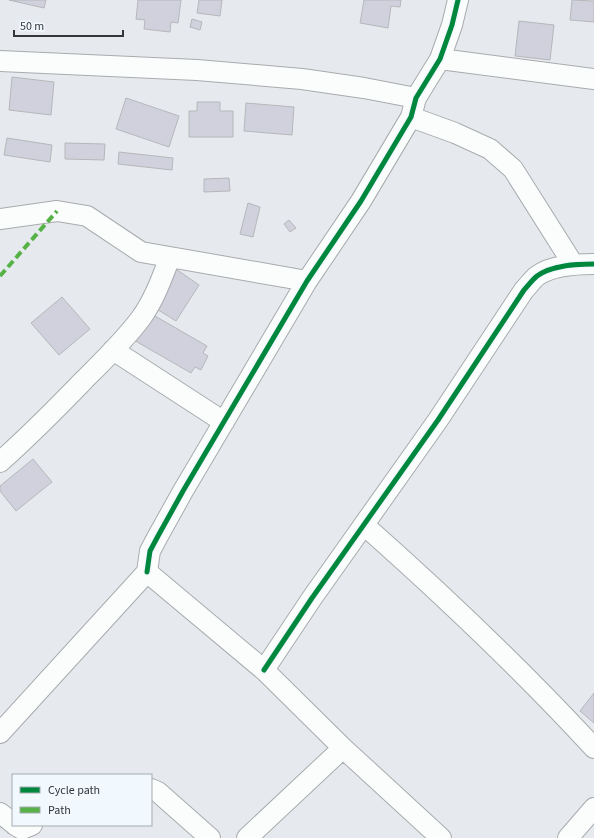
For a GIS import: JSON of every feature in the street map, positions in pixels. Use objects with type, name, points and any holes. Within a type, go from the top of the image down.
[{"type":"street","points":[[0,733],[147,572],[150,551],[224,422],[307,280],[361,201],[411,117],[416,98],[440,59],[452,25],[458,0]]},
{"type":"street","points":[[440,59],[594,79]]},
{"type":"street","points":[[0,61],[197,70],[302,79],[364,88],[416,98]]},
{"type":"street","points":[[411,117],[455,133],[490,149],[513,168],[573,264]]},
{"type":"street","points":[[0,219],[57,211],[87,216],[141,252],[307,280]]},
{"type":"street","points":[[0,462],[35,430],[113,350],[141,317],[156,292],[170,257]]},
{"type":"street","points":[[264,670],[312,598],[442,414],[524,290],[536,276],[548,271],[573,264],[594,264]]},
{"type":"street","points":[[113,350],[224,422]]},
{"type":"street","points":[[364,525],[417,572],[558,708],[594,748]]},
{"type":"street","points":[[147,572],[264,670],[343,748],[441,838]]},
{"type":"street","points":[[247,838],[343,748]]},
{"type":"street","points":[[152,789],[158,792],[210,838]]},
{"type":"street","points":[[568,838],[594,808]]},
{"type":"street","points":[[0,813],[12,822]]},
{"type":"street","points":[[17,826],[22,829],[30,826]]},
{"type":"building","points":[[9,0],[46,0],[44,8]]},
{"type":"building","points":[[138,0],[181,0],[178,23],[171,22],[170,32],[144,29],[145,20],[136,19]]},
{"type":"building","points":[[199,0],[222,0],[220,16],[197,13]]},
{"type":"building","points":[[364,0],[401,0],[400,7],[391,6],[388,28],[360,23]]},
{"type":"building","points":[[572,0],[594,1],[594,22],[570,20]]},
{"type":"building","points":[[192,19],[202,22],[200,30],[190,27]]},
{"type":"building","points":[[519,21],[554,25],[550,60],[515,56]]},
{"type":"building","points":[[12,77],[54,82],[51,115],[9,110]]},
{"type":"building","points":[[126,98],[179,116],[169,147],[116,129]]},
{"type":"building","points":[[197,102],[220,102],[220,111],[233,111],[233,137],[189,137],[189,111],[197,111]]},
{"type":"building","points":[[246,103],[294,107],[292,135],[244,131]]},
{"type":"building","points":[[7,138],[52,145],[50,162],[4,155]]},
{"type":"building","points":[[65,143],[105,144],[104,160],[65,159]]},
{"type":"building","points":[[119,152],[173,158],[172,170],[118,164]]},
{"type":"building","points":[[229,178],[230,191],[204,192],[204,179]]},
{"type":"building","points":[[248,203],[260,207],[253,237],[240,234]]},
{"type":"building","points":[[289,220],[296,228],[290,232],[284,224]]},
{"type":"building","points":[[176,269],[199,285],[176,321],[152,306]]},
{"type":"building","points":[[62,297],[90,329],[59,355],[31,323]]},
{"type":"building","points":[[148,312],[207,346],[203,353],[208,356],[201,370],[195,367],[191,373],[132,339]]},
{"type":"building","points":[[33,459],[52,482],[16,511],[0,491],[0,486]]},
{"type":"building","points":[[594,693],[594,723],[580,711]]},
{"type":"marked path","points":[[0,276],[57,211]]},
{"type":"cycle path","points":[[147,572],[150,551],[183,491],[307,281],[361,201],[411,117],[416,98],[440,59],[452,25],[458,0]]},
{"type":"cycle path","points":[[264,670],[312,598],[438,420],[524,290],[533,279],[550,269],[572,265],[594,264]]}]
